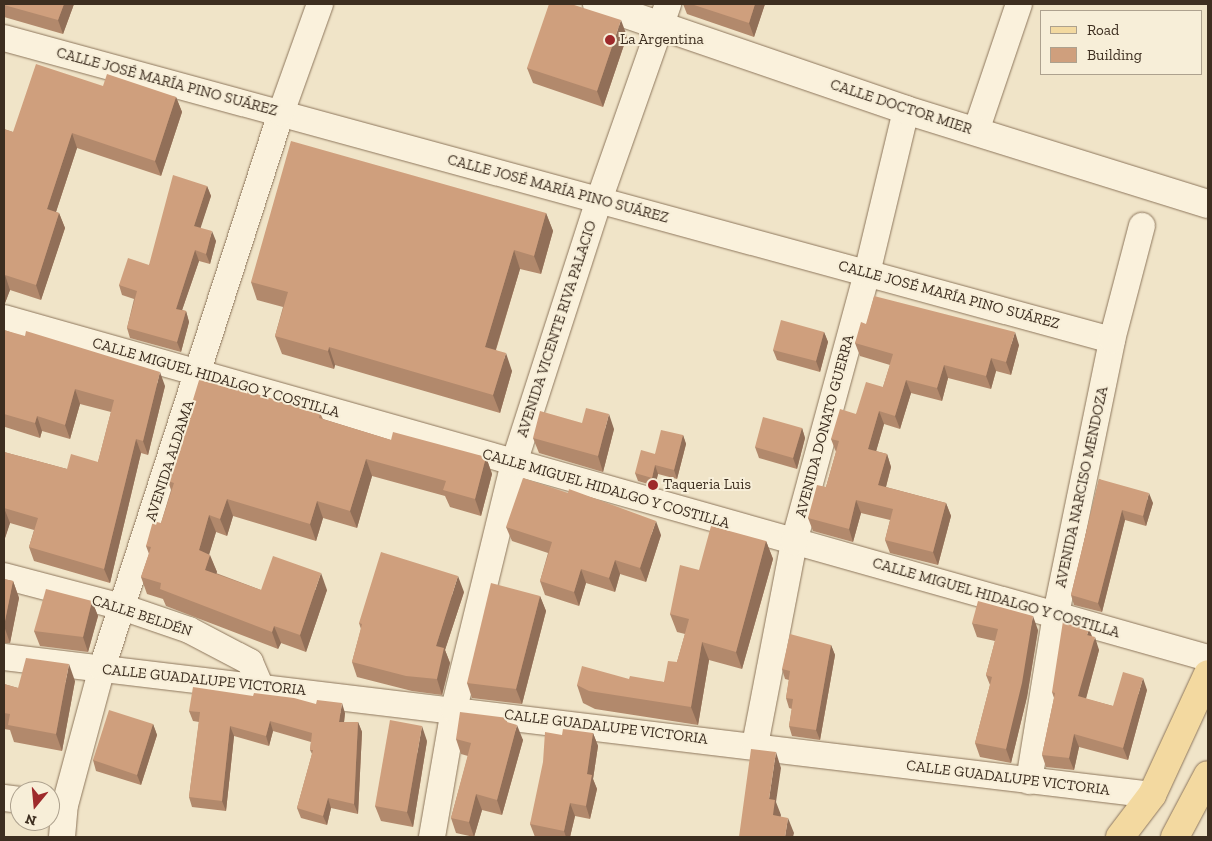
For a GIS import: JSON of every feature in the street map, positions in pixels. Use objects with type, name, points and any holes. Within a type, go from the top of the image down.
[{"type":"main road","name":"CALLE DOCTOR MIER","points":[[597,4],[664,14],[906,110],[1208,204]]},
{"type":"main road","points":[[1120,837],[1152,795],[1208,674]]},
{"type":"main road","points":[[1175,837],[1202,801],[1208,775]]},
{"type":"main road","name":"CALLE GUADALUPE VICTORIA","points":[[1152,795],[1202,801]]},
{"type":"street","name":"AVENIDA ALDAMA","points":[[60,795],[281,113],[320,4]]},
{"type":"street","points":[[976,132],[1019,4]]},
{"type":"street","name":"AVENIDA VICENTE RIVA PALACIO","points":[[432,837],[454,709],[514,463],[599,200],[664,14]]},
{"type":"street","name":"CALLE JOSÉ MARÍA PINO SUÁREZ","points":[[4,38],[1112,340]]},
{"type":"street","name":"AVENIDA DONATO GUERRA","points":[[754,745],[794,542],[867,273],[906,110]]},
{"type":"street","name":"AVENIDA NARCISO MENDOZA","points":[[1029,781],[1056,614],[1112,340],[1142,226]]},
{"type":"street","name":"CALLE MIGUEL HIDALGO Y COSTILLA","points":[[4,318],[1208,658]]},
{"type":"street","name":"CALLE BELDÉN","points":[[4,576],[122,607],[217,642],[250,662],[260,686]]},
{"type":"street","name":"CALLE GUADALUPE VICTORIA","points":[[4,657],[754,745],[1152,795]]},
{"type":"street","name":"AVENIDA ALDAMA","points":[[60,824],[62,837]]},
{"type":"building","points":[[4,4],[64,4],[58,20]]},
{"type":"building","points":[[549,4],[571,4],[621,20],[597,91],[527,68]]},
{"type":"building","points":[[691,4],[755,4],[749,23]]},
{"type":"building","points":[[36,64],[103,86],[107,74],[176,97],[155,161],[72,133],[47,209],[59,213],[36,285],[5,275],[4,278],[4,129],[13,132]]},
{"type":"building","points":[[291,141],[546,213],[534,256],[514,250],[485,347],[506,353],[493,395],[329,347],[328,351],[275,336],[288,292],[251,282]]},
{"type":"building","points":[[173,175],[207,186],[194,226],[212,231],[206,254],[195,250],[176,309],[186,311],[177,342],[127,328],[137,291],[119,285],[128,258],[149,265]]},
{"type":"building","points":[[874,296],[1015,332],[1006,362],[991,358],[986,376],[944,365],[937,388],[906,380],[895,416],[879,411],[868,449],[887,454],[878,485],[946,503],[933,552],[885,540],[893,509],[856,500],[849,529],[808,518],[817,485],[826,487],[839,441],[831,439],[840,409],[856,414],[866,382],[883,387],[893,354],[855,343],[861,322],[866,324]]},
{"type":"building","points":[[781,320],[824,332],[816,361],[773,350]]},
{"type":"building","points":[[4,330],[25,336],[26,331],[160,372],[143,441],[136,439],[104,569],[29,547],[38,518],[4,508],[4,452],[67,469],[71,454],[98,462],[114,400],[75,389],[65,425],[37,416],[35,423],[4,414]]},
{"type":"building","points":[[200,377],[320,413],[319,418],[391,440],[393,432],[486,457],[475,499],[443,490],[446,481],[366,459],[350,511],[317,501],[310,524],[227,499],[220,519],[209,515],[199,550],[210,555],[205,570],[261,590],[273,556],[321,573],[300,635],[274,626],[272,632],[160,589],[161,583],[141,577],[151,547],[146,546],[153,521],[161,523],[174,483],[168,481]]},
{"type":"building","points":[[586,408],[609,414],[598,456],[533,438],[540,411],[582,423]]},
{"type":"building","points":[[763,417],[802,428],[793,458],[755,447]]},
{"type":"building","points":[[661,430],[683,435],[674,470],[655,465],[652,478],[635,473],[641,450],[655,454]]},
{"type":"building","points":[[523,478],[568,493],[569,489],[656,521],[640,568],[615,560],[609,578],[581,569],[574,592],[540,581],[552,542],[506,527]]},
{"type":"building","points":[[1099,479],[1149,493],[1143,516],[1122,510],[1098,603],[1071,595]]},
{"type":"building","points":[[711,526],[766,541],[736,652],[702,642],[691,707],[589,691],[577,685],[582,666],[629,679],[630,676],[664,682],[668,661],[677,662],[689,619],[670,614],[680,565],[699,570]]},
{"type":"building","points":[[381,552],[458,576],[436,646],[444,648],[437,679],[406,676],[352,662],[362,624],[359,623]]},
{"type":"building","points":[[4,579],[13,581],[4,626]]},
{"type":"building","points":[[491,583],[540,596],[516,689],[467,683]]},
{"type":"building","points":[[46,589],[92,601],[83,637],[34,631]]},
{"type":"building","points":[[978,601],[1033,616],[1022,683],[1006,749],[975,743],[992,677],[986,675],[998,629],[972,623]]},
{"type":"building","points":[[1063,621],[1089,629],[1087,635],[1095,637],[1078,696],[1113,706],[1123,672],[1143,678],[1123,748],[1074,734],[1069,758],[1042,755],[1055,693],[1052,692]]},
{"type":"building","points":[[790,634],[831,645],[816,730],[789,726],[793,699],[786,698],[790,671],[782,669]]},
{"type":"building","points":[[26,658],[69,664],[56,734],[8,725],[10,714],[4,713],[4,684],[18,688]]},
{"type":"building","points":[[193,687],[253,696],[254,693],[294,698],[316,704],[317,700],[342,703],[339,722],[358,722],[354,804],[328,798],[323,816],[297,808],[313,750],[310,750],[312,733],[270,721],[266,736],[230,726],[222,801],[189,797],[200,712],[189,711]]},
{"type":"building","points":[[109,710],[153,724],[137,775],[93,760]]},
{"type":"building","points":[[460,712],[508,718],[507,722],[517,725],[497,800],[476,794],[469,822],[451,818],[471,743],[456,739]]},
{"type":"building","points":[[390,720],[422,726],[407,812],[375,806]]},
{"type":"building","points":[[563,729],[593,733],[587,774],[592,775],[586,806],[570,803],[564,831],[530,824],[543,762],[545,732],[562,735]]},
{"type":"building","points":[[751,749],[776,752],[769,799],[775,800],[773,815],[788,818],[785,837],[739,837]]},
{"type":"place","name":"La Argentina","points":[[610,40]]},
{"type":"place","name":"Taqueria Luis","points":[[653,485]]}]
